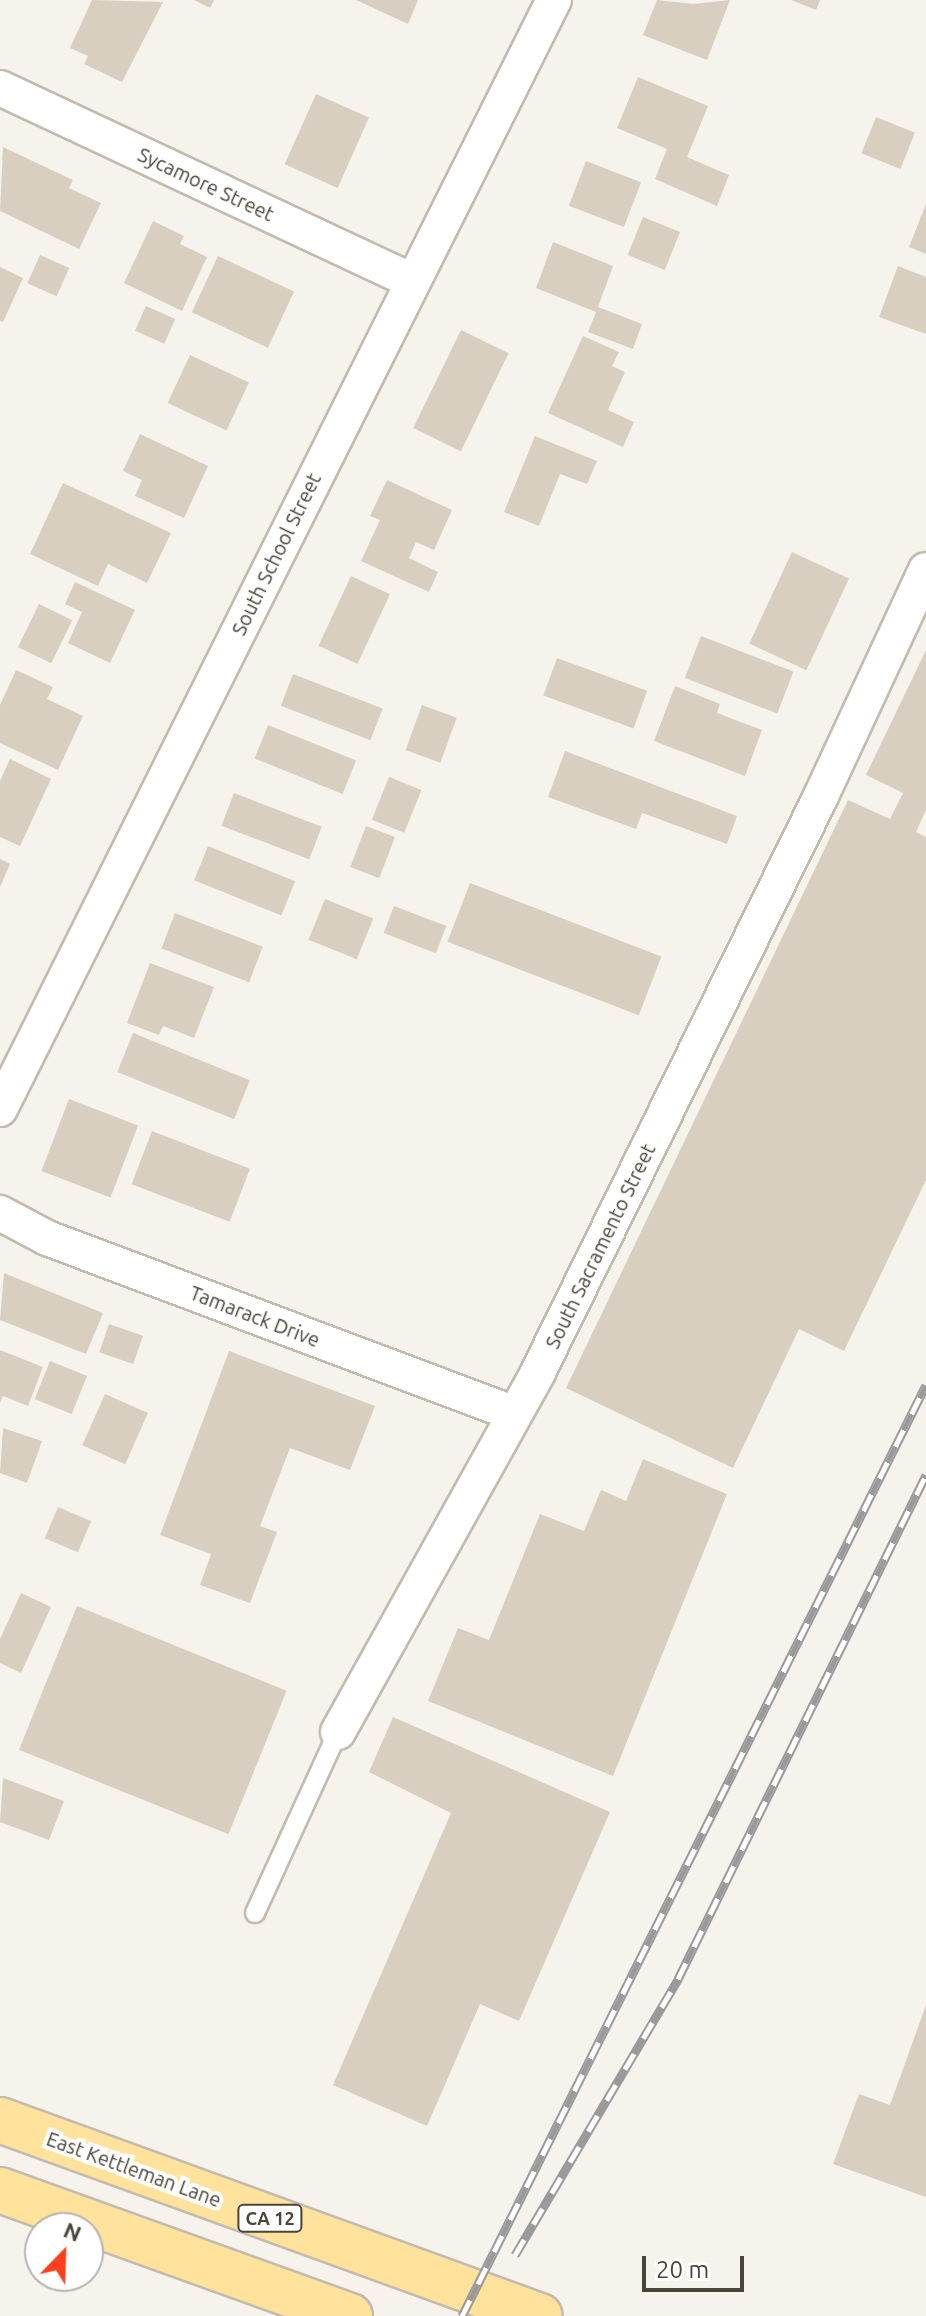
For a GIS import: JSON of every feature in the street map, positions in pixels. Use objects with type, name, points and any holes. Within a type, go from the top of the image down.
[{"type":"main road","name":"East Kettleman Lane","points":[[0,2120],[540,2316]]},
{"type":"main road","points":[[0,2190],[350,2316]]},
{"type":"street","name":"South School Street","points":[[0,1109],[554,0]]},
{"type":"street","name":"Sycamore Street","points":[[0,88],[412,281]]},
{"type":"street","name":"South Sacramento Street","points":[[338,1732],[538,1372],[801,838],[926,570]]},
{"type":"street","name":"Tamarack Drive","points":[[0,1213],[47,1238],[513,1413]]},
{"type":"lane","name":"South Sacramento Street","points":[[255,1913],[338,1732]]},
{"type":"building","points":[[92,0],[163,2],[122,82],[84,64],[88,56],[70,48]]},
{"type":"building","points":[[194,0],[214,0],[210,8]]},
{"type":"building","points":[[356,0],[418,0],[408,24]]},
{"type":"building","points":[[657,0],[693,4],[730,0],[707,60],[643,35]]},
{"type":"building","points":[[791,0],[820,0],[816,10]]},
{"type":"building","points":[[638,77],[708,106],[687,157],[729,175],[717,206],[655,179],[667,149],[617,128]]},
{"type":"building","points":[[316,94],[369,118],[338,188],[285,164]]},
{"type":"building","points":[[876,117],[915,133],[900,169],[861,153]]},
{"type":"building","points":[[3,147],[73,180],[69,188],[101,203],[79,249],[0,211]]},
{"type":"building","points":[[586,161],[641,182],[624,227],[569,206]]},
{"type":"building","points":[[926,204],[926,254],[909,247]]},
{"type":"building","points":[[643,217],[680,232],[665,270],[628,255]]},
{"type":"building","points":[[153,221],[184,236],[180,244],[207,257],[182,311],[124,283]]},
{"type":"building","points":[[553,242],[613,266],[598,307],[642,324],[633,349],[588,332],[596,312],[536,288]]},
{"type":"building","points":[[40,255],[69,268],[57,296],[27,283]]},
{"type":"building","points":[[218,256],[294,291],[268,348],[192,312]]},
{"type":"building","points":[[898,266],[926,277],[926,334],[879,317]]},
{"type":"building","points":[[0,267],[23,278],[3,322],[0,321]]},
{"type":"building","points":[[146,306],[175,319],[164,344],[135,331]]},
{"type":"building","points":[[461,330],[509,353],[461,451],[413,428]]},
{"type":"building","points":[[583,336],[619,352],[612,366],[625,372],[608,410],[634,422],[623,447],[548,413]]},
{"type":"building","points":[[190,355],[249,382],[227,431],[168,403]]},
{"type":"building","points":[[140,434],[208,466],[184,518],[135,496],[142,480],[123,471]]},
{"type":"building","points":[[535,436],[597,461],[587,484],[560,474],[539,526],[504,512]]},
{"type":"building","points":[[387,480],[452,510],[434,550],[416,542],[409,558],[438,572],[429,592],[361,561],[380,520],[370,516]]},
{"type":"building","points":[[63,483],[171,533],[147,583],[108,564],[98,586],[30,554]]},
{"type":"building","points":[[792,552],[849,579],[806,670],[749,644]]},
{"type":"building","points":[[351,576],[390,594],[357,664],[318,646]]},
{"type":"building","points":[[75,582],[135,610],[110,663],[68,643],[82,612],[65,604]]},
{"type":"building","points":[[39,604],[72,620],[51,663],[18,647]]},
{"type":"building","points":[[701,636],[793,671],[777,713],[685,678]]},
{"type":"building","points":[[926,650],[926,810],[916,832],[926,837],[926,1180],[844,1351],[799,1329],[733,1468],[566,1388],[848,800],[890,819],[903,793],[866,775]]},
{"type":"building","points":[[557,658],[647,691],[634,728],[543,696]]},
{"type":"building","points":[[16,670],[53,687],[47,699],[83,716],[58,770],[0,743],[0,705]]},
{"type":"building","points":[[293,674],[383,708],[370,740],[281,706]]},
{"type":"building","points":[[675,686],[720,704],[717,713],[762,730],[745,776],[654,741]]},
{"type":"building","points":[[422,705],[457,718],[440,763],[406,750]]},
{"type":"building","points":[[268,725],[356,761],[343,794],[255,758]]},
{"type":"building","points":[[565,751],[737,816],[727,844],[642,813],[636,829],[548,797]]},
{"type":"building","points":[[10,759],[51,779],[20,846],[0,837],[0,781]]},
{"type":"building","points":[[389,777],[421,790],[404,833],[372,820]]},
{"type":"building","points":[[234,793],[322,827],[309,859],[221,826]]},
{"type":"building","points":[[366,826],[395,837],[379,878],[350,867]]},
{"type":"building","points":[[208,846],[295,881],[281,916],[194,880]]},
{"type":"building","points":[[0,859],[10,864],[0,887]]},
{"type":"building","points":[[470,883],[661,956],[639,1015],[447,942]]},
{"type":"building","points":[[325,899],[373,918],[357,959],[309,940]]},
{"type":"building","points":[[394,906],[446,926],[436,953],[384,933]]},
{"type":"building","points":[[175,913],[263,947],[249,982],[161,948]]},
{"type":"building","points":[[150,963],[214,987],[194,1038],[163,1026],[159,1035],[127,1023]]},
{"type":"building","points":[[133,1033],[250,1080],[234,1119],[117,1072]]},
{"type":"building","points":[[69,1099],[138,1126],[110,1197],[41,1171]]},
{"type":"building","points":[[152,1131],[250,1169],[230,1222],[132,1184]]},
{"type":"building","points":[[4,1273],[103,1313],[86,1354],[0,1320]]},
{"type":"building","points":[[109,1324],[143,1336],[133,1364],[99,1352]]},
{"type":"building","points":[[0,1350],[43,1367],[28,1406],[3,1396],[0,1403]]},
{"type":"building","points":[[229,1351],[375,1406],[350,1470],[290,1448],[260,1526],[277,1532],[250,1603],[200,1585],[211,1554],[160,1535]]},
{"type":"building","points":[[50,1361],[87,1376],[72,1414],[35,1399]]},
{"type":"building","points":[[105,1394],[148,1413],[125,1464],[82,1445]]},
{"type":"building","points":[[3,1428],[42,1441],[27,1483],[0,1473]]},
{"type":"building","points":[[643,1459],[727,1494],[613,1776],[428,1701],[458,1628],[489,1640],[540,1514],[584,1531],[601,1490],[626,1501]]},
{"type":"building","points":[[58,1507],[91,1521],[78,1552],[45,1538]]},
{"type":"building","points":[[21,1593],[51,1607],[21,1673],[0,1663],[0,1639]]},
{"type":"building","points":[[77,1606],[287,1691],[228,1834],[19,1750]]},
{"type":"building","points":[[393,1717],[610,1812],[519,2021],[480,2004],[427,2126],[333,2085],[451,1813],[369,1772]]},
{"type":"building","points":[[3,1778],[64,1801],[49,1840],[0,1822]]},
{"type":"building","points":[[926,2005],[926,2197],[833,2164],[859,2094],[890,2105]]},
{"type":"railway","points":[[462,2316],[926,1385]]},
{"type":"railway","points":[[515,2255],[678,1979],[926,1475]]}]
